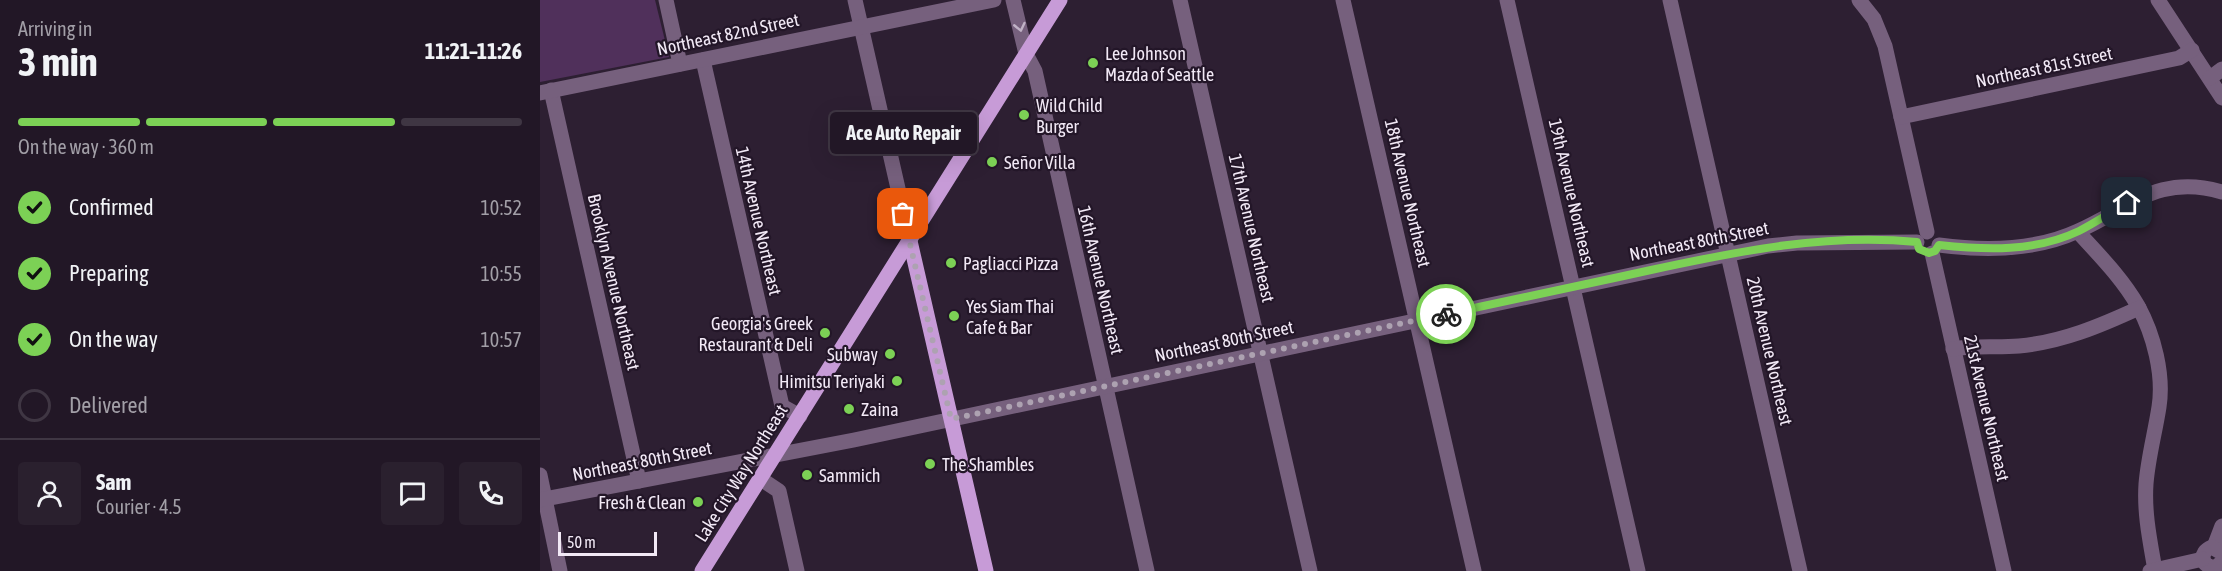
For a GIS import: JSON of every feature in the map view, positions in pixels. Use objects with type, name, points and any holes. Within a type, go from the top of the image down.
[{"type":"main road","name":"Lake City Way Northeast","points":[[702,571],[777,455],[1060,0]]},
{"type":"main road","points":[[910,241],[986,571]]},
{"type":"street","points":[[666,0],[680,64]]},
{"type":"street","points":[[855,0],[910,241]]},
{"type":"street","name":"Northeast 82nd Street","points":[[546,92],[993,0]]},
{"type":"street","name":"16th Avenue Northeast","points":[[1013,0],[1026,54],[1035,71],[1147,571]]},
{"type":"street","name":"17th Avenue Northeast","points":[[1180,0],[1310,571]]},
{"type":"street","name":"18th Avenue Northeast","points":[[1342,0],[1418,320],[1474,571]]},
{"type":"street","name":"19th Avenue Northeast","points":[[1507,0],[1638,571]]},
{"type":"street","name":"20th Avenue Northeast","points":[[1670,0],[1800,571]]},
{"type":"street","points":[[1859,0],[1874,19],[1885,45],[1901,117],[1922,237],[1922,252],[1935,249],[2020,248],[2078,232],[2127,203],[2161,188],[2206,187],[2222,192]]},
{"type":"street","points":[[2157,0],[2192,50],[2216,74],[2222,98]]},
{"type":"street","name":"Northeast 81st Street","points":[[1901,117],[2179,58],[2192,50]]},
{"type":"street","name":"14th Avenue Northeast","points":[[703,60],[782,406],[800,416]]},
{"type":"street","name":"Brooklyn Avenue Northeast","points":[[546,92],[639,482]]},
{"type":"street","points":[[2078,232],[2114,272],[2139,308],[2154,346],[2159,378],[2159,406],[2150,447],[2145,498],[2152,571],[2211,565],[2205,550],[2218,550],[2222,526]]},
{"type":"street","name":"Northeast 80th Street","points":[[542,500],[951,419],[1728,254],[1797,243],[1922,237]]},
{"type":"street","name":"21st Avenue Northeast","points":[[1935,249],[1953,350],[2004,571]]},
{"type":"street","points":[[1953,350],[1968,346],[2020,346],[2067,338],[2139,308]]},
{"type":"street","points":[[540,475],[542,500],[560,571]]},
{"type":"street","points":[[761,479],[779,491],[797,571]]},
{"type":"shaded area","points":[[540,0],[655,0],[669,57],[540,82]]},
{"type":"way so far","points":[[903,214],[951,419],[1446,314]]},
{"type":"place","name":"Lee Johnson Mazda of Seattle","points":[[1093,63]]},
{"type":"place","name":"Wild Child Burger","points":[[1024,115]]},
{"type":"place","name":"Señor Villa","points":[[992,162]]},
{"type":"place","name":"Ace Auto Repair","points":[[903,214]]},
{"type":"place","name":"Pagliacci Pizza","points":[[951,263]]},
{"type":"place","name":"Yes Siam Thai Cafe & Bar","points":[[954,316]]},
{"type":"place","name":"Georgia's Greek Restaurant & Deli","points":[[825,333]]},
{"type":"place","name":"Subway","points":[[890,354]]},
{"type":"place","name":"Himitsu Teriyaki","points":[[897,381]]},
{"type":"place","name":"Zaina","points":[[849,409]]},
{"type":"place","name":"The Shambles","points":[[930,464]]},
{"type":"place","name":"Sammich","points":[[807,475]]},
{"type":"place","name":"Fresh & Clean","points":[[698,502]]},
{"type":"route","points":[[1446,314],[1768,246],[1896,240],[1917,242],[1919,249],[1925,253],[1932,253],[1939,245],[1982,249],[2020,248],[2078,232],[2127,203]]}]
